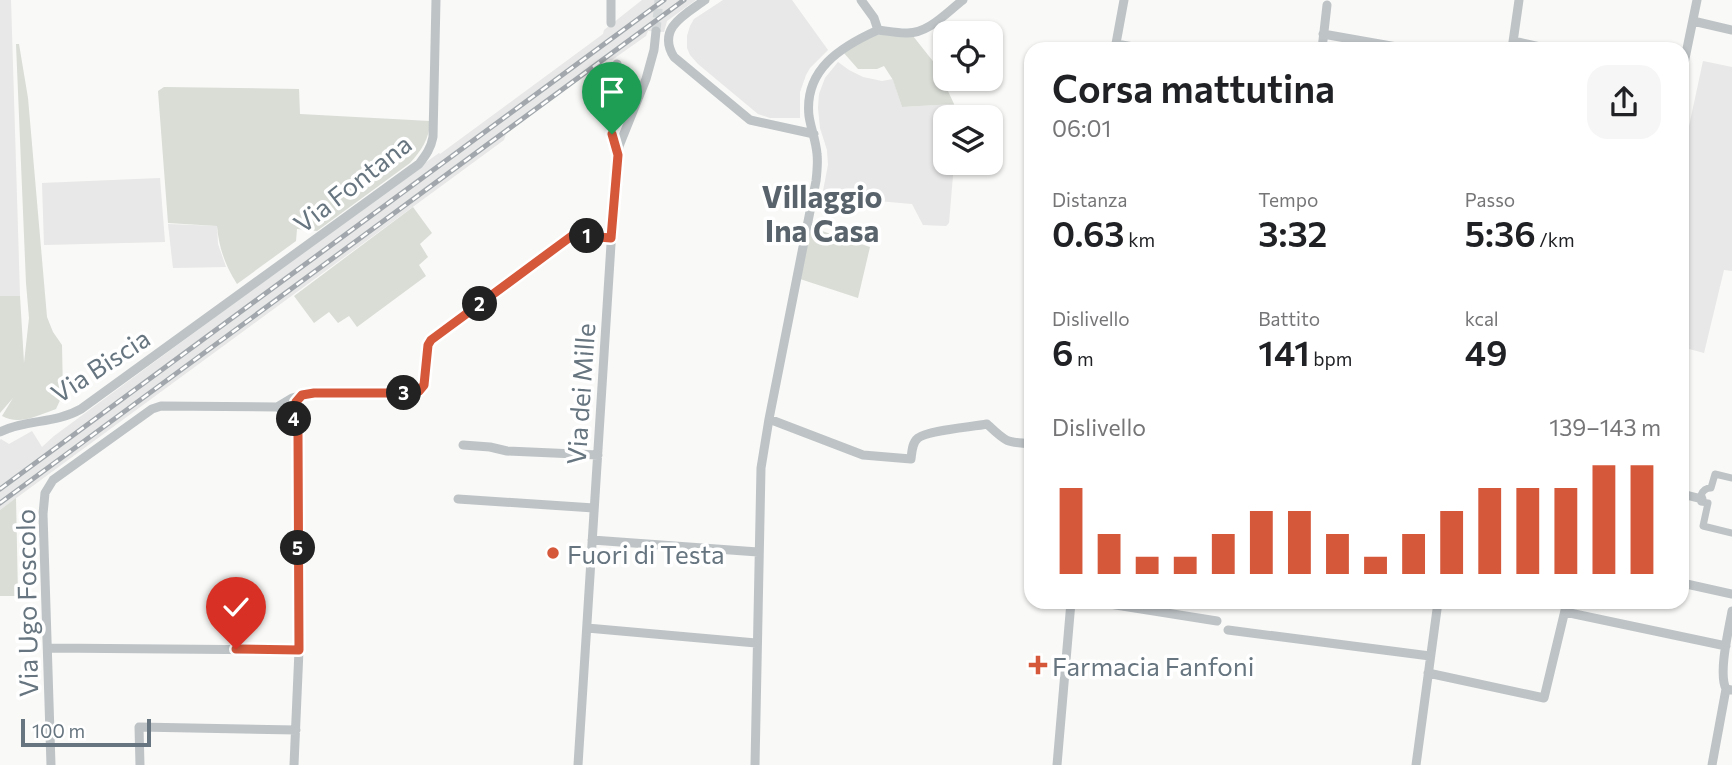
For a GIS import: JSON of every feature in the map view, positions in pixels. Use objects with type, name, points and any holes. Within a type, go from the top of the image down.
[{"type":"street","name":"Via Fontana","points":[[180,338],[419,164],[426,156],[431,146],[434,121],[436,0]]},
{"type":"street","points":[[611,0],[611,23]]},
{"type":"street","points":[[705,0],[675,21],[670,28],[670,51],[674,57],[750,120],[814,134]]},
{"type":"street","points":[[862,0],[874,18],[877,30]]},
{"type":"street","points":[[755,765],[761,468],[814,200],[818,156],[809,118],[809,101],[814,79],[837,53],[861,37],[877,30],[919,32],[963,0]]},
{"type":"street","points":[[1117,42],[1124,0]]},
{"type":"street","points":[[1513,42],[1519,0]]},
{"type":"street","points":[[1689,42],[1697,0]]},
{"type":"street","points":[[1322,42],[1326,5]]},
{"type":"street","points":[[1693,21],[1732,30]]},
{"type":"street","name":"Via dei Mille","points":[[578,765],[618,155],[621,140],[646,79],[656,31]]},
{"type":"street","points":[[1323,34],[1368,42]]},
{"type":"street","points":[[617,64],[612,134],[618,155]]},
{"type":"street","name":"Via Ugo Foscolo","points":[[51,765],[43,502],[53,480],[156,407],[277,407],[302,395],[314,393],[419,391],[424,385],[428,345],[439,333],[573,235],[611,238]]},
{"type":"street","name":"Via Biscia","points":[[0,432],[72,414],[180,338]]},
{"type":"street","points":[[292,416],[296,402],[302,395]]},
{"type":"street","points":[[277,407],[292,416],[298,435],[299,650],[294,765]]},
{"type":"street","points":[[769,419],[863,455],[911,459],[912,446],[917,438],[930,432],[987,424],[1004,440],[1024,443]]},
{"type":"street","points":[[463,445],[507,451],[597,455]]},
{"type":"street","points":[[1732,478],[1715,474],[1711,488],[1706,488],[1701,495],[1702,502],[1708,503],[1703,526],[1732,533]]},
{"type":"street","points":[[1689,496],[1702,499]]},
{"type":"street","points":[[458,499],[594,508]]},
{"type":"street","points":[[592,540],[758,552]]},
{"type":"street","points":[[1689,585],[1732,594]]},
{"type":"street","points":[[1057,765],[1070,609]]},
{"type":"street","points":[[1141,609],[1217,621]]},
{"type":"street","points":[[1416,765],[1437,609]]},
{"type":"street","points":[[1428,673],[1544,698],[1566,609]]},
{"type":"street","points":[[1574,609],[1726,646]]},
{"type":"street","points":[[1712,765],[1729,689],[1722,682],[1732,611]]},
{"type":"street","points":[[587,628],[756,643]]},
{"type":"street","points":[[1228,629],[1430,656]]},
{"type":"street","points":[[48,648],[299,650]]},
{"type":"street","points":[[141,765],[139,727],[296,730]]},
{"type":"shaded area","points":[[0,0],[11,0],[20,296],[0,296]]},
{"type":"shaded area","points":[[642,0],[696,0],[667,21],[664,32],[648,31],[646,36],[562,92],[506,134],[504,140],[0,510],[1,439],[9,444],[32,431],[42,447],[603,34],[604,30]]},
{"type":"shaded area","points":[[723,0],[792,0],[828,50],[806,75],[800,92],[800,118],[770,118],[758,114],[690,55],[687,36],[694,19]]},
{"type":"shaded area","points":[[873,34],[913,36],[933,61],[933,91],[948,91],[954,104],[902,107],[893,80],[884,66],[877,69],[858,69],[843,52]]},
{"type":"shaded area","points":[[16,44],[19,44],[28,98],[47,317],[62,345],[63,394],[56,409],[15,420],[2,416],[13,398],[0,413],[0,296],[20,296],[24,363],[29,318]]},
{"type":"shaded area","points":[[1703,61],[1732,67],[1732,271],[1724,270],[1704,353],[1689,349],[1689,126]]},
{"type":"shaded area","points":[[838,62],[863,77],[882,81],[893,79],[902,107],[933,105],[933,175],[953,175],[949,223],[946,226],[923,225],[912,204],[822,196],[828,165],[818,108],[819,94],[825,78]]},
{"type":"shaded area","points":[[164,87],[299,89],[300,114],[430,121],[430,127],[424,144],[410,163],[317,231],[297,229],[296,241],[237,284],[223,256],[217,226],[168,223],[158,91]]},
{"type":"shaded area","points":[[160,178],[165,242],[44,245],[42,183]]},
{"type":"shaded area","points":[[413,207],[432,233],[420,244],[428,257],[419,265],[426,276],[357,327],[349,316],[338,323],[329,312],[314,323],[294,296]]},
{"type":"shaded area","points":[[168,224],[217,226],[218,244],[226,267],[173,268]]},
{"type":"shaded area","points":[[807,226],[870,247],[858,298],[797,278]]},
{"type":"shaded area","points":[[16,498],[18,596],[0,596],[0,510]]},
{"type":"tunnel","points":[[656,31],[659,0]]},
{"type":"railway","points":[[0,489],[664,0]]},
{"type":"railway","points":[[0,503],[684,0]]},
{"type":"place","name":"Fuori di Testa","points":[[553,553]]},
{"type":"place","name":"Farmacia Fanfoni","points":[[1038,665]]},
{"type":"district","name":"Villaggio Ina Casa","points":[[822,212]]},
{"type":"route","points":[[236,649],[299,650],[298,435],[292,416],[299,398],[314,393],[419,391],[424,385],[428,345],[431,340],[573,235],[611,238],[618,155],[612,134]]}]
